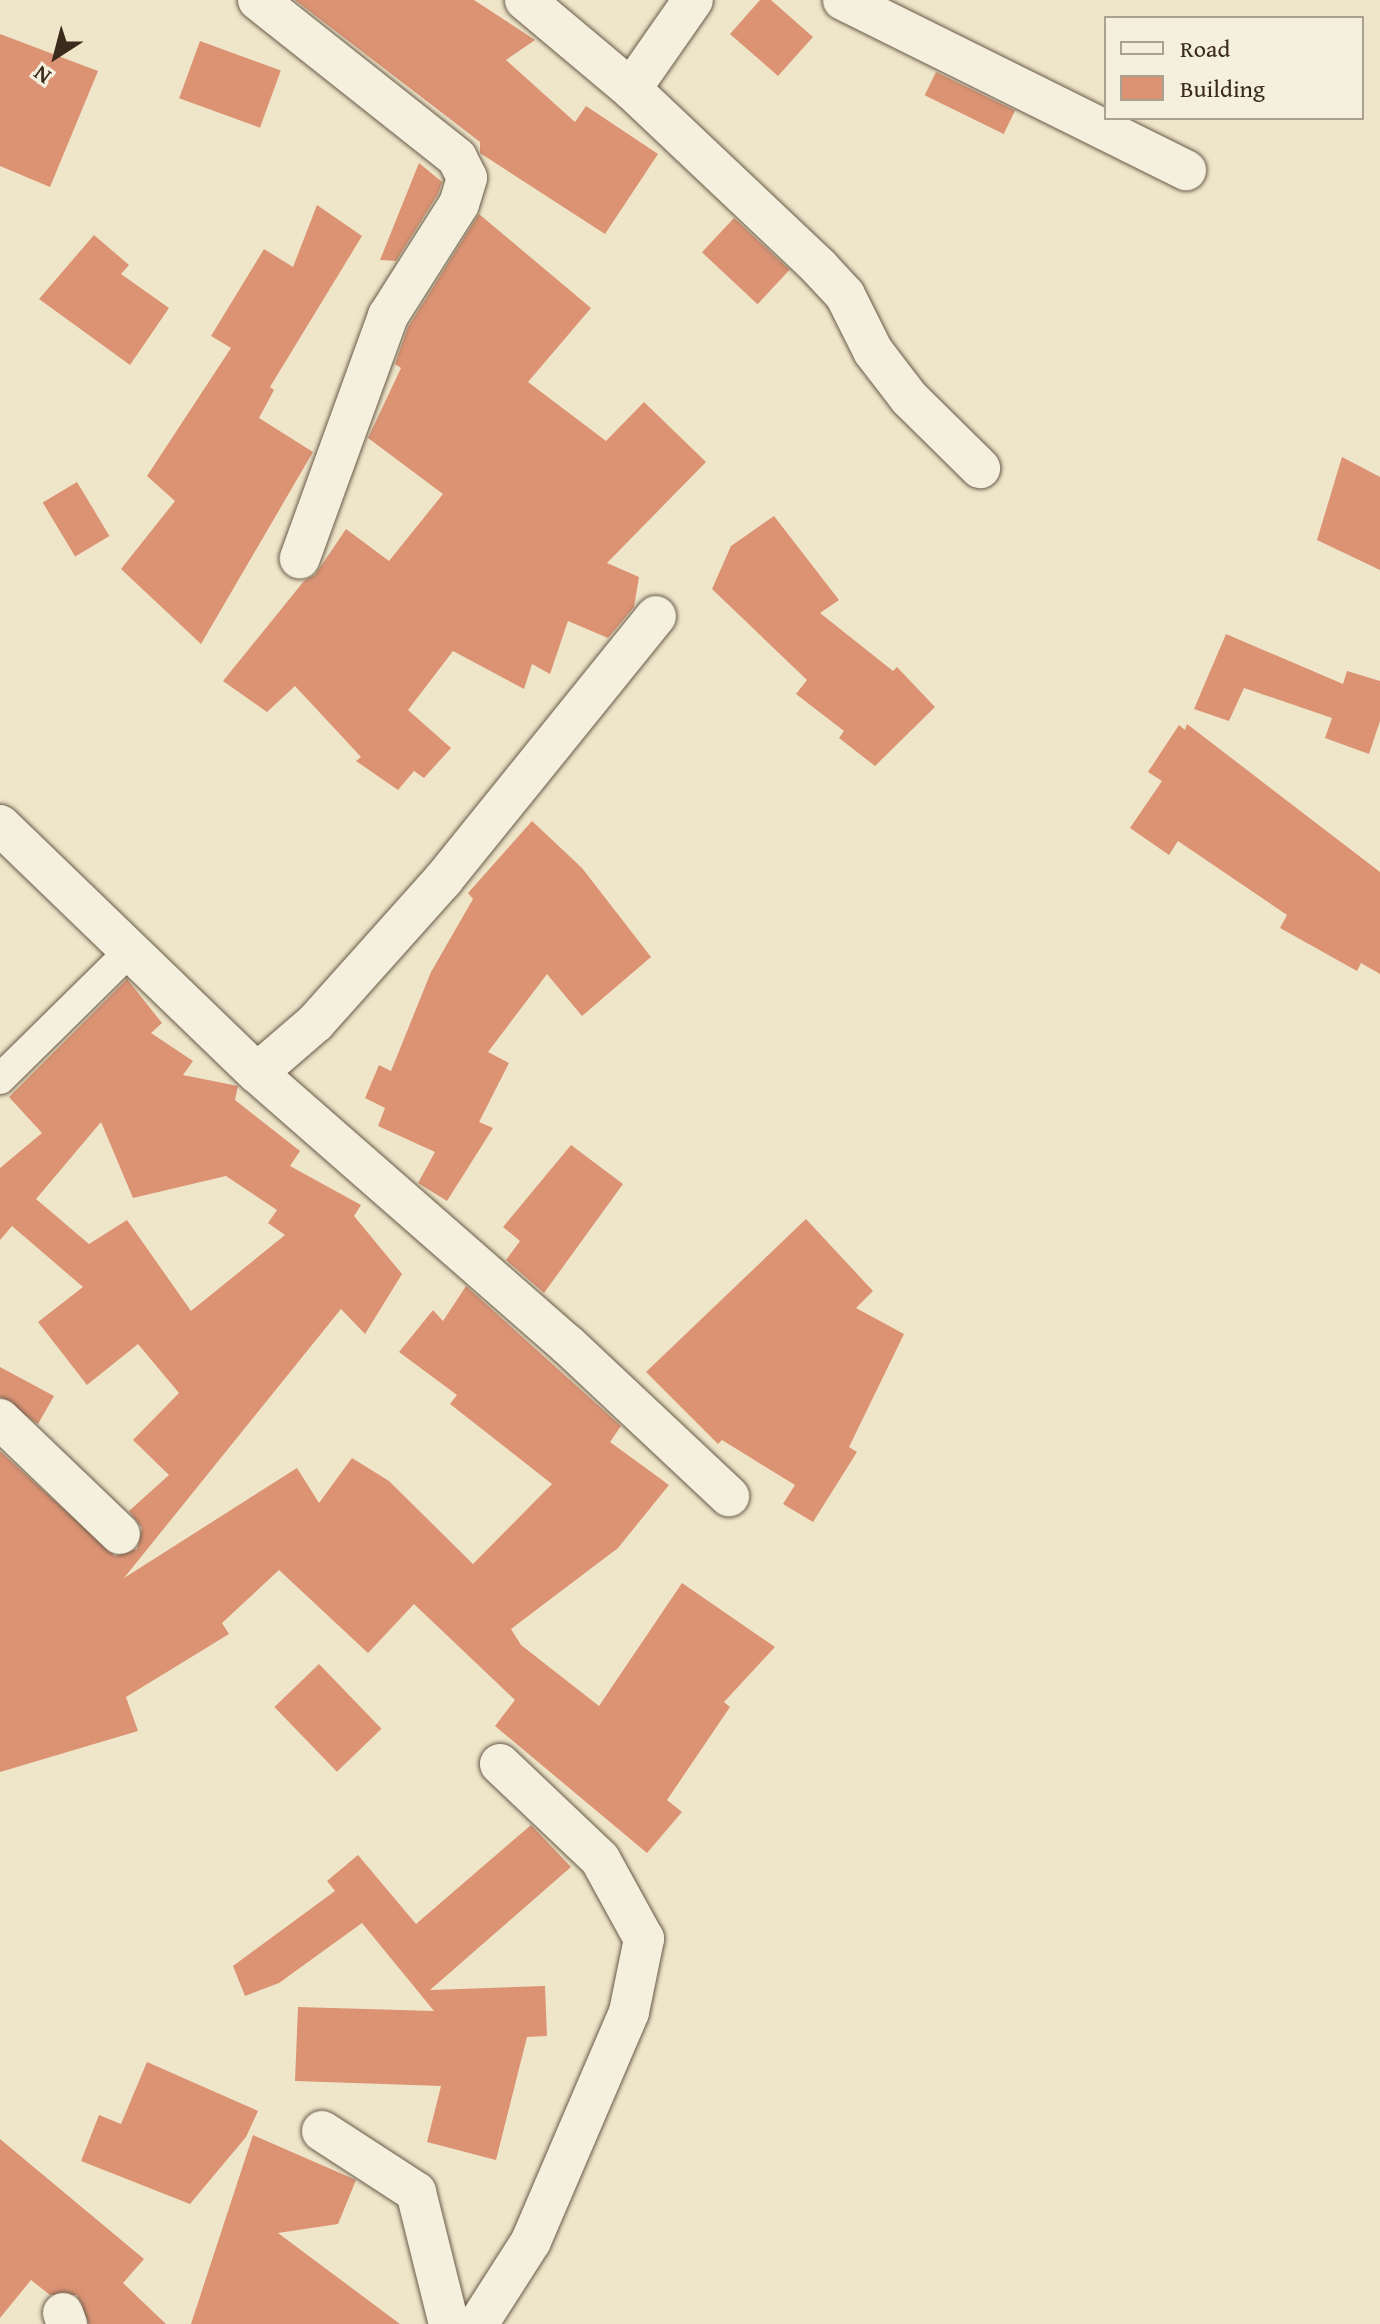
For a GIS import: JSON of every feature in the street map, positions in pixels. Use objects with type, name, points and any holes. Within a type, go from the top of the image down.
[{"type":"street","points":[[258,0],[457,158],[467,178],[459,204],[388,316],[300,558]]},
{"type":"street","points":[[525,0],[631,89],[819,267],[845,295],[873,351],[909,398],[980,468]]},
{"type":"street","points":[[631,89],[693,0]]},
{"type":"street","points":[[843,0],[1186,170]]},
{"type":"street","points":[[257,1073],[316,1022],[443,880],[656,616]]},
{"type":"street","points":[[0,825],[257,1073],[556,1334],[729,1496]]},
{"type":"street","points":[[0,1079],[130,951]]},
{"type":"street","points":[[0,1419],[120,1534]]},
{"type":"street","points":[[478,2324],[531,2241],[629,2012],[644,1939],[600,1859],[500,1764]]},
{"type":"street","points":[[322,2131],[416,2192],[449,2324]]},
{"type":"building","points":[[295,0],[474,0],[535,40],[506,60],[575,122],[586,106],[658,154],[605,234],[480,153],[480,142]]},
{"type":"building","points":[[760,0],[771,0],[813,37],[778,76],[730,34]]},
{"type":"building","points":[[0,34],[98,71],[50,187],[0,166]]},
{"type":"building","points":[[200,41],[281,70],[260,128],[179,98]]},
{"type":"building","points":[[936,72],[1015,111],[1004,134],[925,95]]},
{"type":"building","points":[[419,163],[442,182],[438,194],[396,261],[380,260]]},
{"type":"building","points":[[317,205],[362,236],[270,387],[274,390],[259,418],[313,452],[201,644],[121,569],[175,501],[147,476],[231,348],[211,336],[264,249],[293,267]]},
{"type":"building","points":[[479,214],[591,308],[528,382],[606,441],[644,402],[706,462],[607,563],[639,577],[634,607],[608,638],[568,621],[550,674],[532,664],[524,689],[453,651],[408,710],[451,748],[424,778],[414,771],[398,790],[356,761],[361,757],[295,686],[267,712],[223,681],[304,581],[315,575],[346,529],[389,561],[443,494],[368,438],[401,368],[395,364],[408,327]]},
{"type":"building","points":[[734,218],[790,270],[758,304],[702,252]]},
{"type":"building","points":[[94,235],[129,265],[121,274],[169,308],[130,365],[39,299]]},
{"type":"building","points":[[1342,457],[1380,477],[1380,570],[1317,540]]},
{"type":"building","points":[[77,482],[109,536],[75,557],[43,503]]},
{"type":"building","points":[[774,516],[839,600],[820,613],[893,671],[897,667],[935,707],[875,766],[839,738],[844,731],[796,694],[807,680],[712,589],[731,546]]},
{"type":"building","points":[[1226,634],[1343,684],[1347,671],[1380,681],[1380,721],[1369,754],[1325,738],[1332,718],[1244,688],[1229,721],[1194,709]]},
{"type":"building","points":[[1187,724],[1380,872],[1380,974],[1361,963],[1357,971],[1280,928],[1287,915],[1178,841],[1169,855],[1130,828],[1162,781],[1148,772],[1179,725],[1185,730]]},
{"type":"building","points":[[532,821],[582,868],[651,957],[582,1016],[547,974],[488,1052],[509,1063],[479,1122],[493,1128],[447,1201],[418,1183],[435,1152],[378,1126],[385,1108],[365,1098],[379,1065],[391,1071],[431,972],[473,899],[468,893]]},
{"type":"building","points":[[127,979],[162,1023],[151,1033],[193,1061],[183,1075],[238,1086],[235,1100],[300,1151],[290,1166],[361,1205],[354,1216],[402,1274],[365,1334],[341,1309],[124,1578],[297,1468],[319,1503],[352,1458],[389,1481],[473,1564],[552,1484],[450,1404],[457,1395],[399,1352],[433,1310],[443,1321],[466,1286],[621,1426],[610,1442],[669,1485],[618,1548],[511,1629],[521,1645],[599,1706],[682,1583],[775,1647],[724,1702],[730,1707],[667,1800],[682,1812],[647,1853],[495,1726],[515,1700],[414,1604],[368,1653],[279,1570],[222,1623],[229,1634],[126,1697],[138,1731],[0,1772],[0,1451],[115,1556],[137,1549],[142,1528],[129,1511],[169,1475],[133,1440],[179,1393],[138,1344],[87,1385],[38,1322],[83,1287],[12,1226],[0,1240],[0,1168],[42,1133],[9,1097]],"holes":[[[101,1122],[133,1198],[226,1176],[277,1210],[268,1223],[285,1235],[191,1311],[127,1220],[89,1244],[36,1199]]]},
{"type":"building","points":[[571,1145],[623,1184],[544,1293],[506,1260],[520,1241],[503,1227]]},
{"type":"building","points":[[806,1219],[873,1291],[856,1308],[904,1334],[849,1447],[857,1452],[813,1522],[783,1504],[795,1485],[722,1440],[718,1444],[646,1372]]},
{"type":"building","points":[[0,1367],[54,1396],[38,1424],[0,1397]]},
{"type":"building","points":[[319,1664],[382,1729],[337,1772],[274,1707]]},
{"type":"building","points":[[531,1825],[571,1867],[430,1990],[545,1986],[547,2036],[527,2037],[496,2160],[427,2142],[441,2086],[295,2081],[298,2007],[434,2011],[362,1923],[279,1983],[245,1996],[233,1966],[335,1891],[327,1881],[358,1855],[416,1924]]},
{"type":"building","points":[[147,2062],[258,2111],[246,2137],[190,2204],[81,2161],[99,2115],[121,2124]]},
{"type":"building","points":[[253,2135],[356,2180],[338,2224],[278,2233],[400,2324],[191,2324]]},
{"type":"building","points":[[0,2139],[144,2259],[123,2283],[166,2324],[89,2324],[77,2295],[50,2295],[31,2280],[0,2318]]}]
